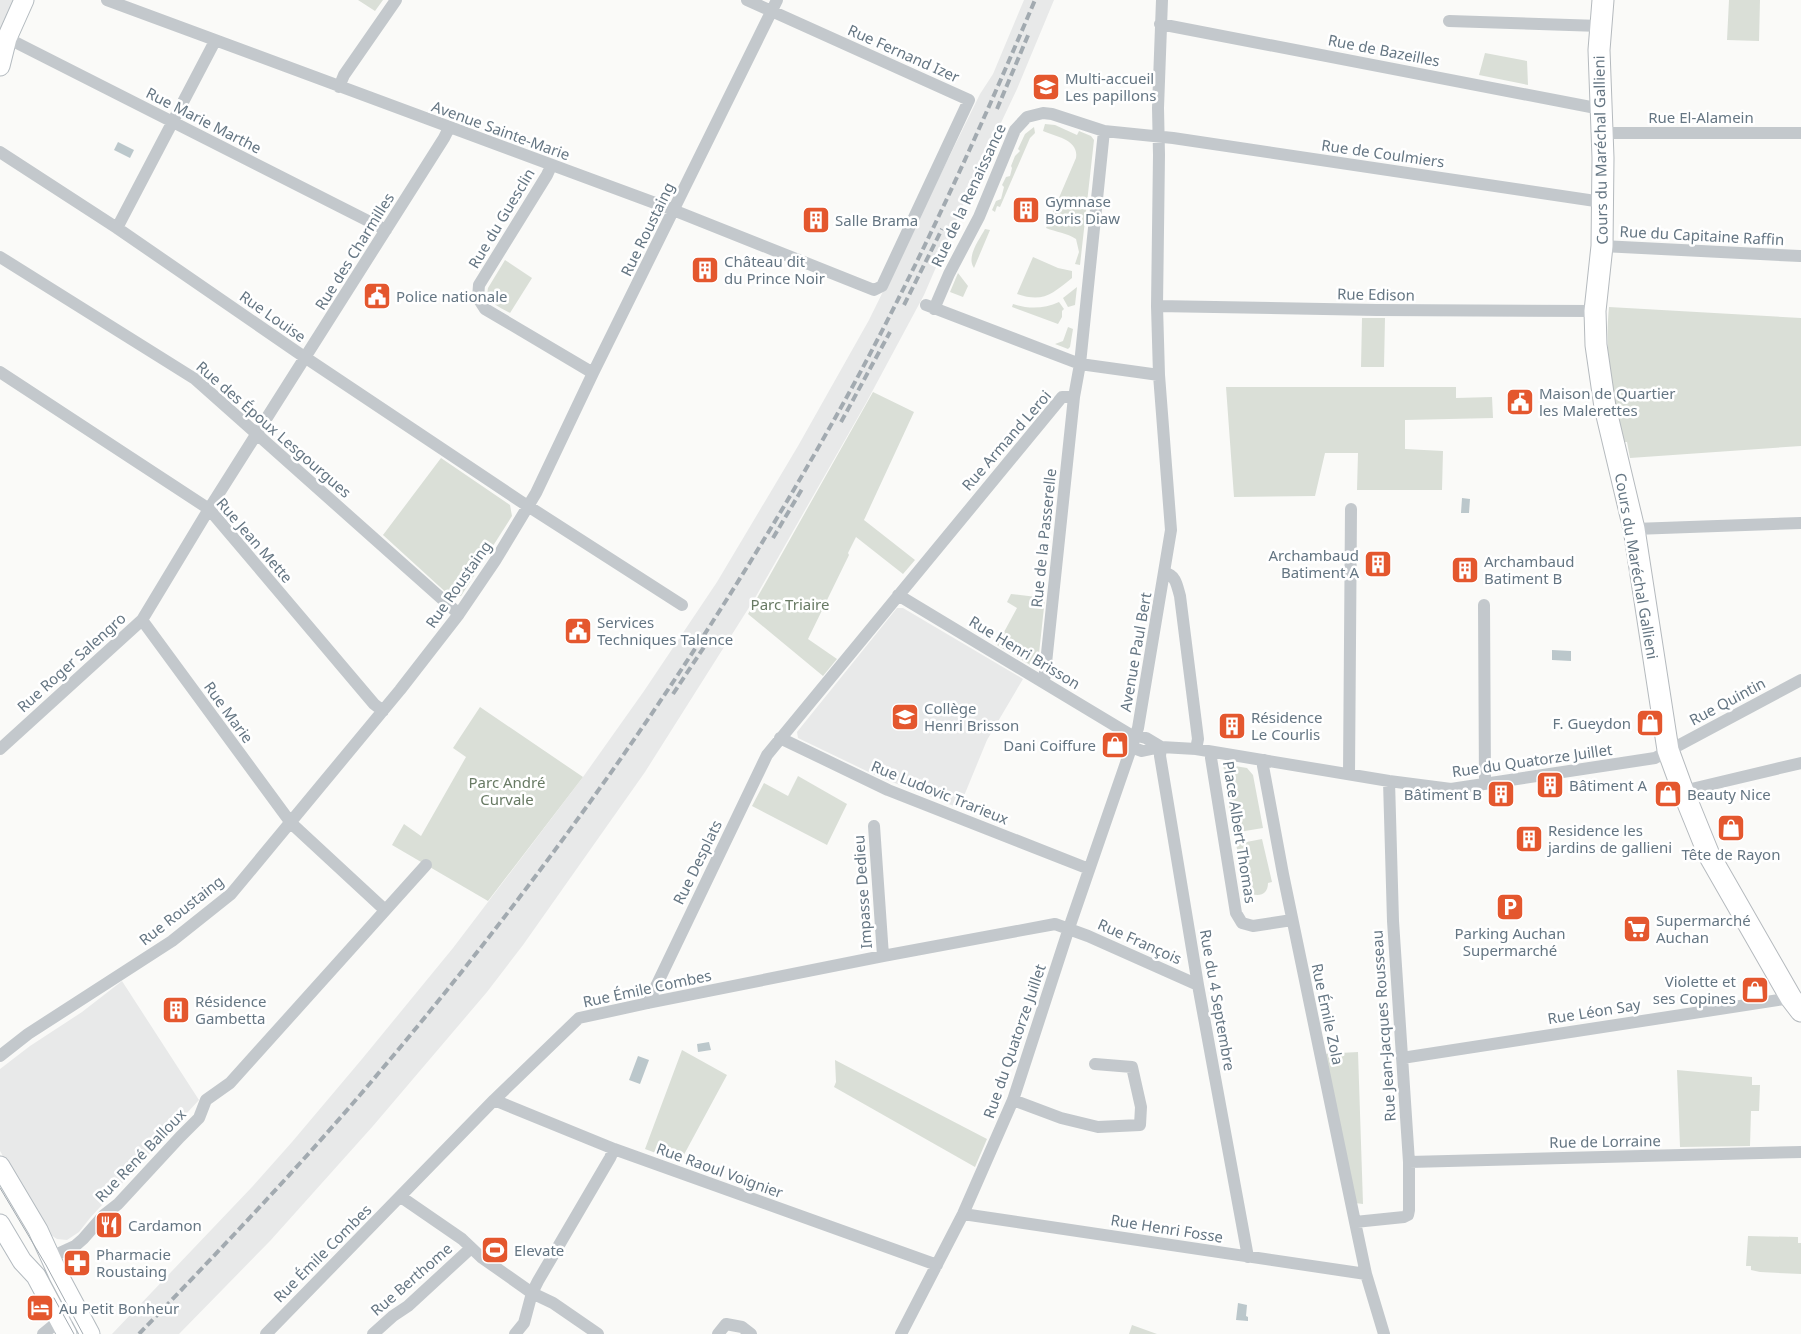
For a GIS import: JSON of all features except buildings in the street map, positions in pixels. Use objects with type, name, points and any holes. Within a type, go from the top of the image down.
[{"type":"main road","points":[[0,66],[7,38],[24,0]]},
{"type":"main road","name":"Cours du Maréchal Gallieni","points":[[1603,0],[1599,65],[1602,133],[1602,246],[1595,311],[1596,345],[1601,382],[1634,529],[1668,750],[1709,855],[1796,1004]]},
{"type":"main road","points":[[0,1166],[38,1230],[77,1312],[90,1334]]},
{"type":"main road","points":[[0,1224],[22,1261],[36,1276],[63,1328]]},
{"type":"street","name":"Avenue Sainte-Marie","points":[[107,0],[674,211],[863,286],[874,290],[882,286]]},
{"type":"street","points":[[339,87],[344,76],[396,0]]},
{"type":"street","name":"Rue Fernand Izer","points":[[747,0],[774,5],[970,100],[882,286]]},
{"type":"street","name":"Avenue Paul Bert","points":[[1133,742],[1165,573],[1171,530],[1159,374],[1157,306],[1158,108],[1162,0]]},
{"type":"street","name":"Rue Roustaing","points":[[0,1056],[28,1034],[172,941],[231,894],[383,711],[459,614],[496,561],[561,443],[593,373],[774,5]]},
{"type":"street","points":[[1449,21],[1600,26]]},
{"type":"street","name":"Rue de Bazeilles","points":[[1160,24],[1601,109]]},
{"type":"street","name":"Rue Marie Marthe","points":[[7,38],[386,230]]},
{"type":"street","points":[[117,228],[215,41]]},
{"type":"street","name":"Rue de la Renaissance","points":[[1080,364],[930,307],[978,217],[1011,137],[1021,122],[1035,114],[1052,114],[1104,131]]},
{"type":"street","name":"Rue des Charmilles","points":[[142,620],[209,509],[306,358],[449,128]]},
{"type":"street","points":[[1104,131],[1159,138]]},
{"type":"street","name":"Rue Armand Leroi","points":[[780,738],[1062,397],[1074,397],[1080,364],[1104,131]]},
{"type":"street","name":"Rue El-Alamein","points":[[1602,133],[1801,133]]},
{"type":"street","name":"Rue de Coulmiers","points":[[1159,138],[1602,202]]},
{"type":"street","name":"Rue Louise","points":[[0,152],[117,228],[306,358],[528,506],[682,605]]},
{"type":"street","name":"Rue du Guesclin","points":[[551,166],[479,285],[478,298],[485,309],[593,373]]},
{"type":"street","name":"Rue du Capitaine Raffin","points":[[1602,246],[1801,256]]},
{"type":"street","name":"Rue des Époux Lesgourgues","points":[[0,257],[195,379],[459,614]]},
{"type":"street","name":"Rue Edison","points":[[1157,306],[1595,311]]},
{"type":"street","points":[[1080,364],[1098,368],[1159,374]]},
{"type":"street","name":"Rue Jean Mette","points":[[0,372],[209,509],[368,696],[383,711]]},
{"type":"street","name":"Rue de la Passerelle","points":[[1044,682],[1074,397]]},
{"type":"street","points":[[1349,774],[1351,509]]},
{"type":"street","points":[[1634,529],[1801,523]]},
{"type":"street","points":[[1165,573],[1170,574],[1176,580],[1180,596],[1198,739],[1196,749]]},
{"type":"street","name":"Rue Henri Brisson","points":[[898,595],[1129,734],[1133,742]]},
{"type":"street","points":[[1484,605],[1486,784]]},
{"type":"street","name":"Rue Roger Salengro","points":[[0,749],[142,620]]},
{"type":"street","name":"Rue Marie","points":[[142,620],[291,823]]},
{"type":"street","name":"Rue Quintin","points":[[1668,750],[1801,680]]},
{"type":"street","name":"Rue Ludovic Trarieux","points":[[780,738],[888,790],[1089,870]]},
{"type":"street","name":"Rue Desplats","points":[[648,1003],[766,755],[780,738]]},
{"type":"street","name":"Rue du Quatorze Juillet","points":[[901,1334],[963,1214],[1013,1100],[1069,928],[1133,742],[1142,751],[1161,747],[1196,749],[1389,781],[1451,789],[1574,772],[1655,758],[1668,750]]},
{"type":"street","name":"Rue du 4 Septembre","points":[[1161,747],[1160,756],[1198,985],[1248,1257]]},
{"type":"street","name":"Place Albert Thomas","points":[[1212,753],[1211,758],[1236,913],[1242,923],[1253,926],[1292,920]]},
{"type":"street","name":"Rue Émile Zola","points":[[1264,760],[1263,766],[1292,920],[1355,1222],[1366,1274],[1384,1334]]},
{"type":"street","points":[[1683,791],[1801,763]]},
{"type":"street","name":"Rue Jean-Jacques Rousseau","points":[[1355,1222],[1408,1215],[1409,1162],[1392,921],[1389,781]]},
{"type":"street","points":[[291,823],[385,910]]},
{"type":"street","name":"Impasse Dedieu","points":[[874,826],[883,956]]},
{"type":"street","name":"Rue René Balloux","points":[[51,1257],[75,1246],[118,1204],[199,1118],[206,1100],[230,1083],[426,865]]},
{"type":"street","name":"Rue Émile Combes","points":[[266,1334],[494,1100],[579,1018],[883,956],[1055,924],[1069,928]]},
{"type":"street","name":"Rue François","points":[[1069,928],[1198,985]]},
{"type":"street","name":"Rue Léon Say","points":[[1402,1058],[1796,1004]]},
{"type":"street","points":[[1013,1100],[1061,1118],[1098,1127],[1140,1125],[1142,1107],[1132,1067],[1095,1064]]},
{"type":"street","name":"Rue Raoul Voignier","points":[[494,1100],[614,1149],[937,1265]]},
{"type":"street","points":[[515,1334],[524,1323],[532,1293],[538,1281],[614,1149]]},
{"type":"street","name":"Rue de Lorraine","points":[[1409,1162],[1801,1152]]},
{"type":"street","points":[[401,1197],[462,1239],[481,1257],[532,1293],[553,1302],[598,1334]]},
{"type":"street","name":"Rue Henri Fosse","points":[[963,1214],[1366,1274]]},
{"type":"street","name":"Rue Berthome","points":[[373,1334],[392,1316],[408,1306],[471,1248]]},
{"type":"street","points":[[43,1334],[63,1328],[77,1312]]},
{"type":"street","points":[[718,1334],[726,1324],[742,1327],[751,1334]]},
{"type":"shaded area","points":[[0,0],[15,0],[0,34]]},
{"type":"shaded area","points":[[1024,0],[1054,0],[1017,89],[972,184],[924,295],[866,403],[755,598],[645,772],[523,945],[487,992],[373,1126],[270,1241],[179,1334],[112,1334],[252,1187],[362,1059],[453,948],[583,777],[644,691],[717,582],[798,446],[869,320],[980,94],[993,74]]},
{"type":"shaded area","points":[[118,142],[134,150],[130,158],[114,150]]},
{"type":"shaded area","points":[[1462,498],[1470,499],[1469,513],[1461,513]]},
{"type":"shaded area","name":"Collège Henri Brisson","points":[[897,608],[903,608],[1023,679],[987,740],[959,808],[877,776],[798,738],[797,732]]},
{"type":"shaded area","points":[[1552,650],[1571,651],[1571,661],[1552,660]]},
{"type":"shaded area","points":[[122,981],[199,1100],[79,1232],[67,1240],[57,1239],[48,1233],[0,1151],[0,1069],[30,1046],[82,1012]]},
{"type":"shaded area","points":[[709,1042],[711,1050],[698,1052],[697,1044]]},
{"type":"shaded area","points":[[638,1056],[649,1060],[640,1084],[629,1080]]},
{"type":"shaded area","points":[[1238,1303],[1247,1305],[1246,1316],[1248,1321],[1236,1320]]},
{"type":"green space","points":[[358,0],[383,0],[375,11]]},
{"type":"green space","points":[[1729,0],[1760,0],[1759,41],[1727,40]]},
{"type":"green space","points":[[1485,53],[1527,61],[1528,85],[1479,75]]},
{"type":"green space","points":[[1045,124],[1055,125],[1077,135],[1079,131],[1091,136],[1094,140],[1080,265],[1075,264],[1079,252],[1076,239],[1046,228],[1076,158],[1076,152],[1071,143],[1043,131]]},
{"type":"green space","points":[[1034,127],[1035,133],[1030,138],[1000,207],[997,206],[995,212],[992,210],[996,201],[1001,199],[1004,187],[1002,185],[1006,177],[1010,176],[1015,156],[1020,151],[1018,149],[1025,134]]},
{"type":"green space","points":[[985,229],[990,230],[974,268],[972,254]]},
{"type":"green space","points":[[1033,257],[1058,268],[1072,271],[1072,278],[1059,289],[1041,297],[1026,297],[1017,294]]},
{"type":"green space","points":[[505,260],[532,278],[510,313],[494,304],[488,293],[488,288]]},
{"type":"green space","points":[[958,273],[968,286],[963,297],[950,292]]},
{"type":"green space","points":[[1077,287],[1075,305],[1068,307],[1063,298]]},
{"type":"green space","points":[[1059,302],[1064,309],[1058,324],[1012,307],[1013,304],[1024,307],[1042,307]]},
{"type":"green space","points":[[1609,307],[1801,318],[1801,446],[1630,458],[1627,442],[1623,442],[1610,375],[1608,342]]},
{"type":"green space","points":[[1362,318],[1385,318],[1384,367],[1361,367]]},
{"type":"green space","points":[[1068,327],[1073,329],[1068,349],[1055,344],[1063,341]]},
{"type":"green space","points":[[1226,387],[1456,387],[1456,398],[1492,397],[1493,418],[1405,420],[1405,449],[1443,451],[1442,490],[1357,490],[1358,453],[1325,453],[1315,496],[1234,497]]},
{"type":"green space","name":"Parc Triaire","points":[[873,392],[914,412],[864,520],[915,560],[903,574],[856,537],[808,639],[837,659],[823,676],[748,614]]},
{"type":"green space","points":[[441,458],[510,505],[512,516],[461,596],[451,597],[383,535]]},
{"type":"green space","points":[[1011,594],[1045,598],[1038,663],[1032,666],[997,645],[1017,608],[1007,602]]},
{"type":"green space","name":"Parc André Curvale","points":[[480,707],[583,777],[488,901],[392,845],[404,824],[421,836],[466,757],[453,748]]},
{"type":"green space","points":[[1223,764],[1247,768],[1253,775],[1263,828],[1233,833]]},
{"type":"green space","points":[[798,776],[847,804],[827,845],[752,806],[764,783],[788,796]]},
{"type":"green space","points":[[1262,839],[1272,882],[1268,883],[1265,892],[1255,895],[1252,894],[1248,887],[1245,888],[1236,844]]},
{"type":"green space","points":[[682,1050],[727,1075],[680,1162],[645,1149]]},
{"type":"green space","points":[[1358,1052],[1363,1204],[1355,1203],[1322,1054]]},
{"type":"green space","points":[[835,1060],[987,1139],[975,1167],[834,1087],[836,1082]]},
{"type":"green space","points":[[1677,1070],[1752,1077],[1752,1085],[1760,1085],[1759,1111],[1751,1111],[1750,1146],[1680,1147]]},
{"type":"green space","points":[[1748,1236],[1798,1237],[1798,1243],[1801,1243],[1801,1274],[1751,1270],[1751,1266],[1746,1266]]},
{"type":"green space","points":[[1132,1325],[1157,1334],[1129,1334]]},
{"type":"tram line","points":[[0,1188],[46,1265],[83,1334]]},
{"type":"tram line","points":[[54,1298],[74,1334]]},
{"type":"railway","points":[[139,1334],[306,1156],[430,1012],[563,840],[687,661],[802,477],[880,335],[950,193],[1035,0]]},
{"type":"railway","points":[[997,109],[1029,33]]},
{"type":"railway","points":[[904,305],[942,229]]},
{"type":"railway","points":[[841,422],[890,332]]},
{"type":"railway","points":[[773,538],[802,489]]},
{"type":"railway","points":[[673,694],[710,638]]},
{"type":"place","name":"Multi-accueil Les papillons","points":[[1046,87]]},
{"type":"place","name":"Gymnase Boris Diaw","points":[[1026,210]]},
{"type":"place","name":"Salle Brama","points":[[816,220]]},
{"type":"place","name":"Château dit du Prince Noir","points":[[705,270]]},
{"type":"place","name":"Police nationale","points":[[377,296]]},
{"type":"place","name":"Maison de Quartier les Malerettes","points":[[1520,402]]},
{"type":"place","name":"Archambaud Batiment A","points":[[1378,564]]},
{"type":"place","name":"Archambaud Batiment B","points":[[1465,570]]},
{"type":"place","name":"Services Techniques Talence","points":[[578,631]]},
{"type":"place","name":"Collège Henri Brisson","points":[[905,717]]},
{"type":"place","name":"F. Gueydon","points":[[1650,723]]},
{"type":"place","name":"Résidence Le Courlis","points":[[1232,726]]},
{"type":"place","name":"Dani Coiffure","points":[[1115,745]]},
{"type":"place","name":"Bâtiment A","points":[[1550,785]]},
{"type":"place","name":"Bâtiment B","points":[[1501,794]]},
{"type":"place","name":"Beauty Nice","points":[[1668,794]]},
{"type":"place","name":"Tête de Rayon","points":[[1731,828]]},
{"type":"place","name":"Residence les jardins de gallieni","points":[[1529,839]]},
{"type":"place","name":"Parking Auchan Supermarché","points":[[1510,907]]},
{"type":"place","name":"Supermarché Auchan","points":[[1637,929]]},
{"type":"place","name":"Violette et ses Copines","points":[[1755,990]]},
{"type":"place","name":"Résidence Gambetta","points":[[176,1010]]},
{"type":"place","name":"Cardamon","points":[[109,1225]]},
{"type":"place","name":"Elevate","points":[[495,1250]]},
{"type":"place","name":"Pharmacie Roustaing","points":[[77,1263]]},
{"type":"place","name":"Au Petit Bonheur","points":[[40,1308]]}]
